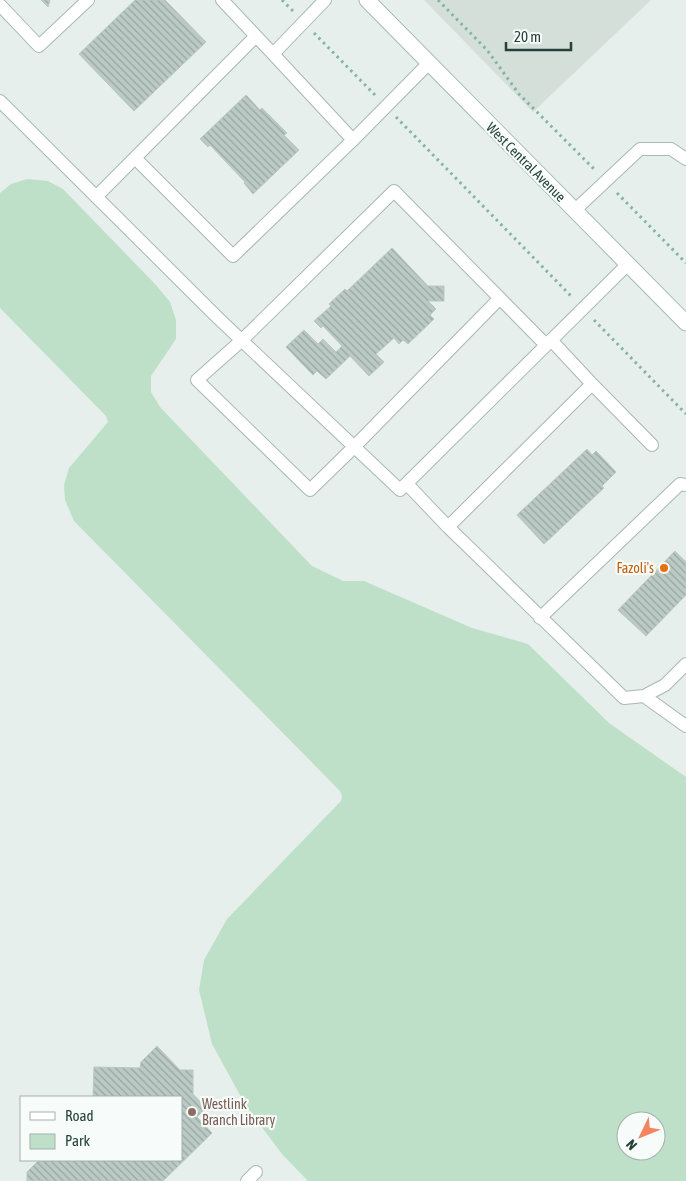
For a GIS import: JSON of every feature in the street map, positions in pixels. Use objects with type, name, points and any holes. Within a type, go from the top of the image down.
[{"type":"main road","name":"West Central Avenue","points":[[367,0],[686,323]]},
{"type":"lane","points":[[0,5],[39,46],[88,0]]},
{"type":"lane","points":[[222,0],[353,140]]},
{"type":"lane","points":[[273,54],[325,0]]},
{"type":"lane","points":[[96,197],[256,36]]},
{"type":"lane","points":[[136,158],[233,256],[353,140],[429,63]]},
{"type":"lane","points":[[0,101],[241,341],[400,490],[628,264]]},
{"type":"lane","points":[[574,211],[640,149],[671,149],[686,160]]},
{"type":"lane","points":[[500,298],[310,490],[197,380],[241,341],[394,191],[500,298],[592,384],[652,445]]},
{"type":"lane","points":[[448,528],[592,384]]},
{"type":"lane","points":[[407,484],[448,528],[624,698],[644,696],[664,685],[686,664]]},
{"type":"lane","points":[[540,618],[680,484],[686,485]]},
{"type":"lane","points":[[644,696],[686,726]]},
{"type":"path","points":[[282,0],[686,414]]},
{"type":"path","points":[[438,0],[487,50],[519,94],[686,263]]},
{"type":"shaded area","points":[[424,0],[651,0],[533,112]]},
{"type":"green space","points":[[27,179],[48,181],[63,189],[156,285],[170,302],[176,320],[176,339],[151,376],[151,392],[160,407],[312,566],[343,581],[364,581],[472,628],[528,644],[609,723],[686,777],[686,1181],[308,1181],[282,1154],[246,1106],[212,1044],[199,990],[204,960],[227,919],[341,801],[342,796],[340,791],[74,521],[65,500],[64,485],[69,468],[108,422],[106,416],[0,308],[0,193],[11,184]]},
{"type":"building","points":[[41,0],[50,0],[48,7]]},
{"type":"building","points":[[135,0],[165,0],[206,42],[134,111],[79,54]]},
{"type":"building","points":[[246,95],[287,133],[284,135],[299,150],[253,194],[245,182],[210,145],[208,147],[200,139]]},
{"type":"building","points":[[392,248],[428,286],[444,286],[444,301],[428,301],[436,309],[430,315],[434,319],[408,344],[403,340],[399,344],[394,338],[376,354],[384,362],[369,376],[350,356],[326,379],[317,371],[313,375],[286,347],[304,330],[318,344],[323,339],[336,352],[342,346],[323,326],[321,328],[314,321],[331,306],[329,304],[345,289],[347,291]]},
{"type":"building","points":[[587,449],[592,455],[596,451],[616,472],[602,486],[604,488],[544,544],[517,515]]},
{"type":"building","points":[[675,551],[686,562],[686,595],[646,636],[618,610]]},
{"type":"building","name":"Westlink Branch Library","points":[[157,1046],[180,1070],[193,1070],[193,1094],[206,1108],[197,1117],[212,1133],[163,1181],[27,1181],[27,1172],[38,1161],[182,1161],[182,1096],[93,1096],[94,1067],[140,1068],[141,1062]]},
{"type":"place","name":"Fazoli's","points":[[664,568]]},
{"type":"place","name":"Westlink Branch Library","points":[[192,1112]]}]
